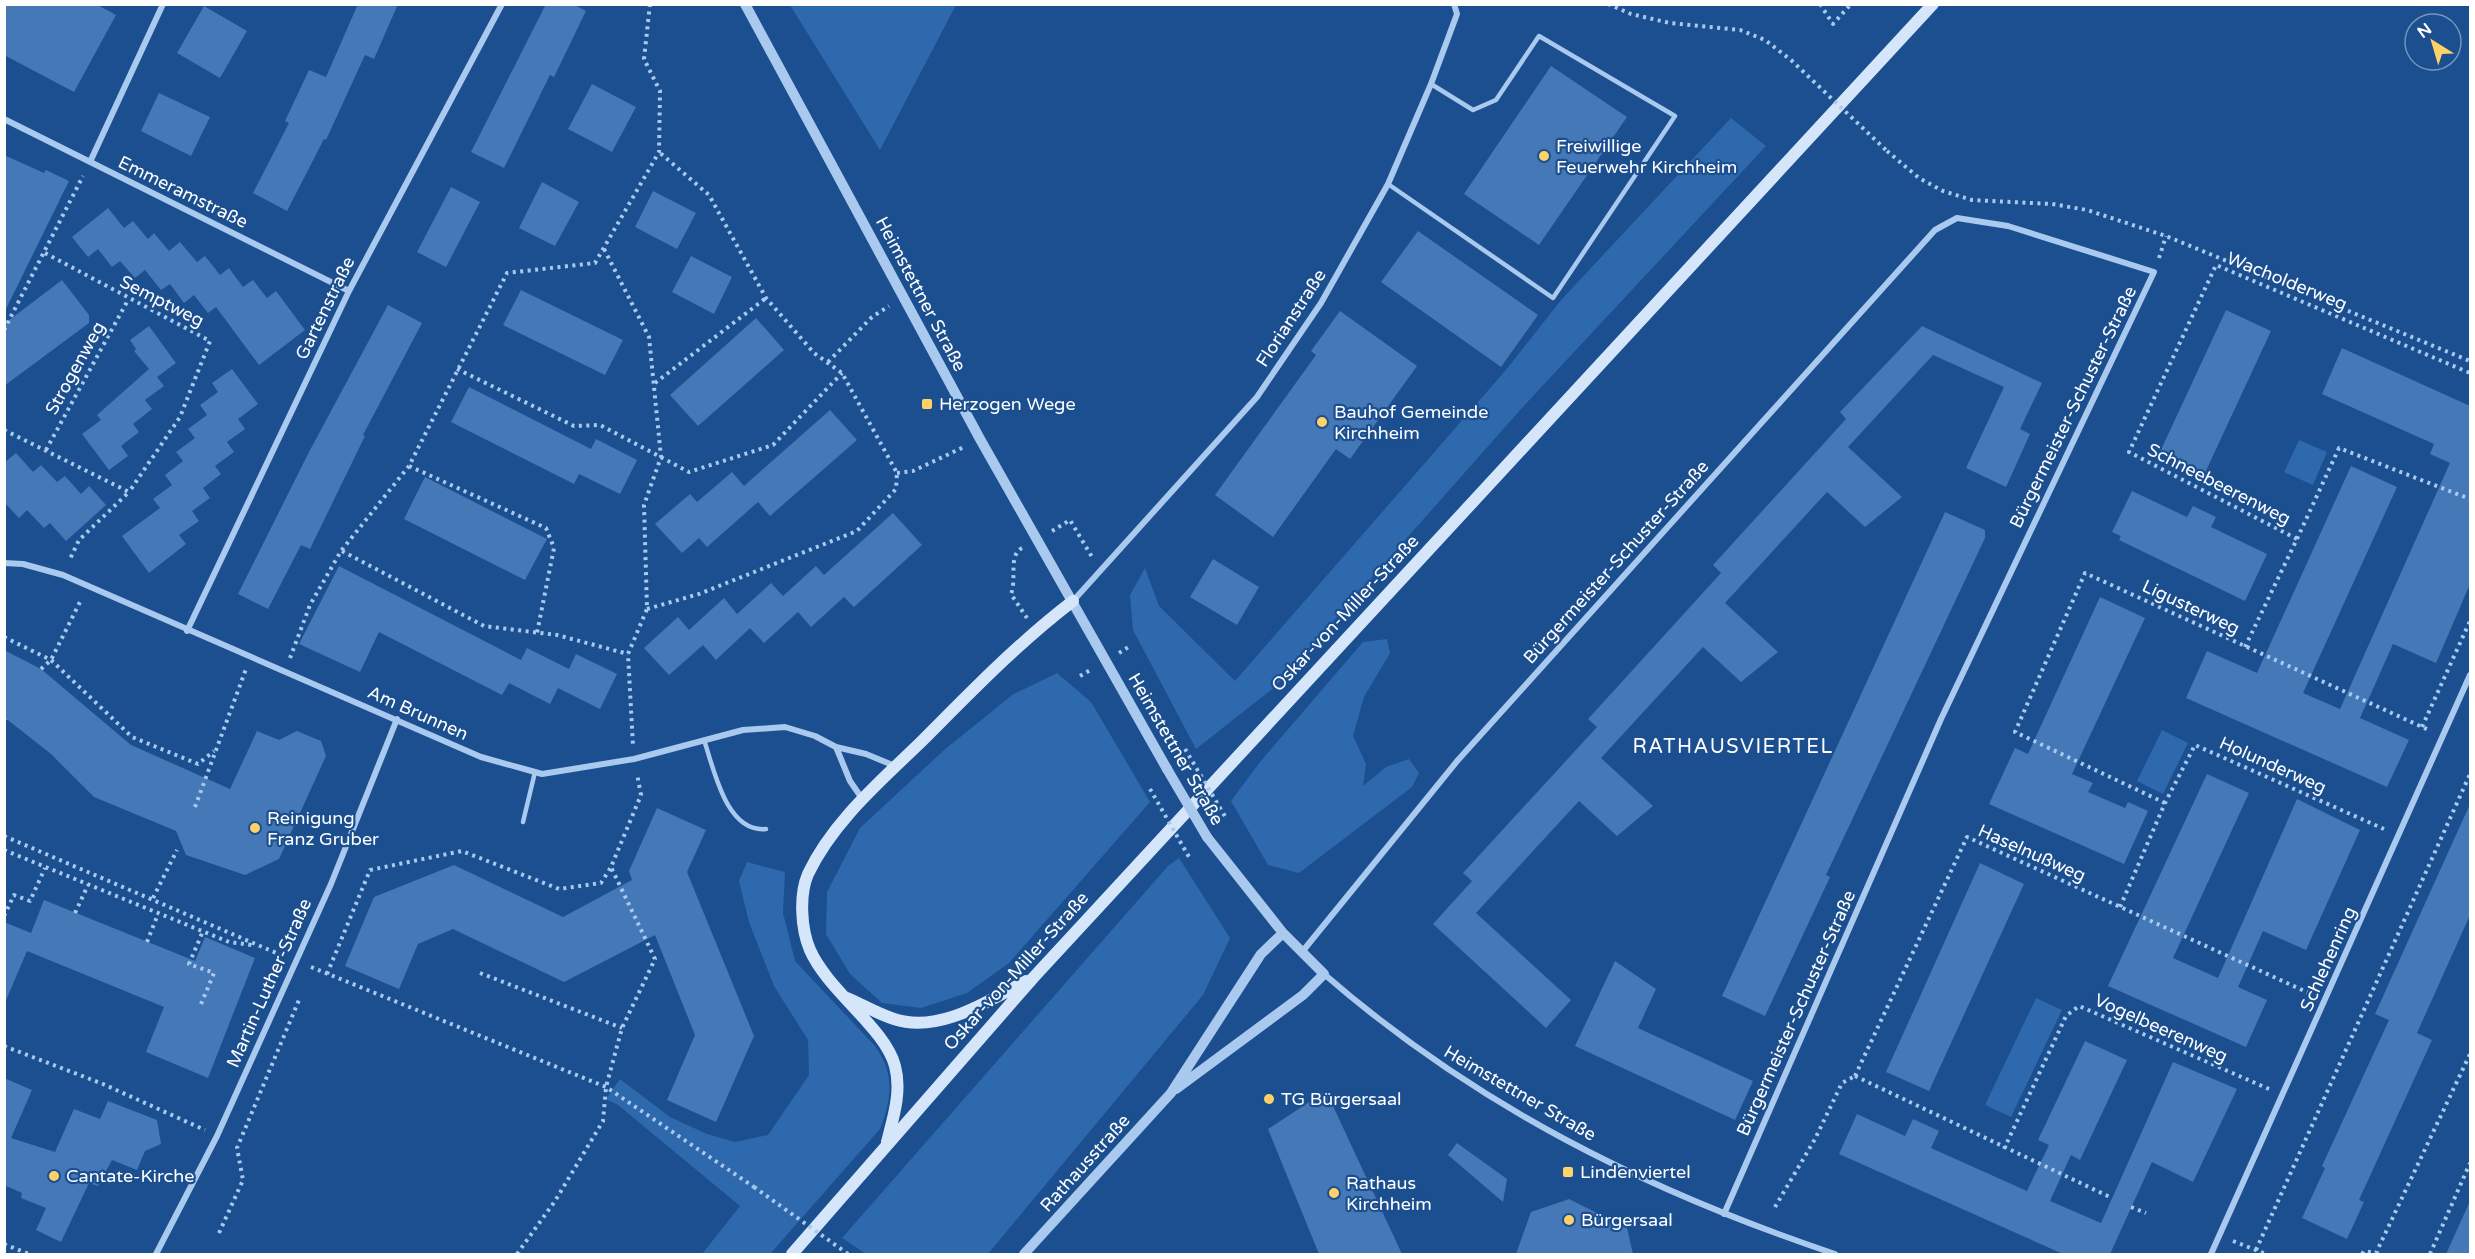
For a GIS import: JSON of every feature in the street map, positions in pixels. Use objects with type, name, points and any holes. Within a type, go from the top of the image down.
[{"type":"main road","name":"Oskar-von-Miller-Straße","points":[[792,1254],[1033,978],[1934,4]]},
{"type":"main road","points":[[887,1144],[897,1096],[895,1066],[884,1045],[827,981],[810,949],[804,925],[803,902],[807,877],[818,854],[838,826],[1020,643],[1073,601]]},
{"type":"main road","points":[[843,997],[896,1020],[918,1023],[969,1011],[1033,978]]},
{"type":"street","points":[[90,162],[164,4]]},
{"type":"street","name":"Gartenstraße","points":[[187,631],[348,291],[502,4]]},
{"type":"street","name":"Heimstettner Straße","points":[[745,4],[980,439],[1167,769],[1207,837],[1283,933],[1324,974],[1380,1023],[1433,1062],[1571,1144],[1724,1214],[1835,1254]]},
{"type":"street","name":"Florianstraße","points":[[1073,601],[1257,397],[1321,303],[1388,184],[1431,84],[1456,14],[1454,4]]},
{"type":"street","name":"Emmeramstraße","points":[[4,119],[348,291]]},
{"type":"street","name":"Bürgermeister-Schuster-Straße","points":[[1302,952],[1458,760],[1935,230],[1957,218],[2008,226],[2154,273],[1941,719],[1724,1214]]},
{"type":"street","name":"Am Brunnen","points":[[4,563],[23,564],[63,575],[187,631],[397,719],[481,757],[542,774],[634,759],[743,730],[785,728],[815,736],[836,747],[866,754],[896,766]]},
{"type":"street","name":"Schlehenring","points":[[2211,1254],[2445,737],[2470,675]]},
{"type":"street","name":"Martin-Luther-Straße","points":[[156,1254],[217,1136],[294,961],[331,884],[397,719]]},
{"type":"street","points":[[836,747],[850,781],[863,801]]},
{"type":"street","name":"Rathausstraße","points":[[1024,1254],[1171,1093],[1261,954],[1283,933]]},
{"type":"street","name":"Rathausstraße","points":[[1171,1093],[1303,995],[1324,974]]},
{"type":"lane","points":[[1388,184],[1553,298],[1675,116],[1539,36],[1496,100],[1473,110],[1431,84]]},
{"type":"lane","points":[[704,740],[722,792],[738,819],[756,830],[766,829]]},
{"type":"lane","points":[[523,822],[535,772]]},
{"type":"path","points":[[285,672],[310,605],[341,551],[409,466],[507,273],[595,262],[659,152],[660,91],[644,59],[650,4]]},
{"type":"path","points":[[1608,4],[1631,14],[1670,23],[1740,30],[1765,40],[1791,60],[1887,151],[1919,178],[1943,191],[1962,197],[2010,204],[2052,204],[2087,210],[2166,236],[2470,361]]},
{"type":"path","points":[[1820,4],[1833,24],[1851,4]]},
{"type":"path","points":[[647,609],[699,594],[857,531],[897,489],[897,473],[842,373],[814,353],[766,298],[709,195],[659,152]]},
{"type":"path","points":[[4,330],[90,162]]},
{"type":"path","points":[[2154,273],[2166,236]]},
{"type":"path","points":[[604,249],[650,337],[661,457],[644,505],[647,609],[628,654],[634,759],[641,795],[602,883],[559,889],[462,851],[370,870],[327,974],[606,1087],[848,1254]]},
{"type":"path","name":"Semptweg","points":[[45,253],[129,300],[210,341],[180,417],[129,492],[79,540],[63,575]]},
{"type":"path","name":"Wacholderweg","points":[[2129,452],[2216,265],[2470,373]]},
{"type":"path","points":[[655,383],[766,298]]},
{"type":"path","name":"Strogenweg","points":[[46,450],[129,300]]},
{"type":"path","points":[[828,362],[872,317]]},
{"type":"path","points":[[457,369],[574,426],[600,425],[689,472],[773,445],[842,373]]},
{"type":"path","points":[[4,430],[129,492]]},
{"type":"path","name":"Schneebeerenweg","points":[[2245,647],[2339,448],[2470,499]]},
{"type":"path","name":"Schneebeerenweg","points":[[2129,452],[2297,539]]},
{"type":"path","points":[[897,473],[913,471],[946,455]]},
{"type":"path","points":[[409,466],[546,528],[555,548],[537,633]]},
{"type":"path","points":[[1055,529],[1070,520],[1082,540]]},
{"type":"path","points":[[1017,550],[1013,561],[1016,582],[1011,594],[1021,609]]},
{"type":"path","points":[[341,551],[484,627],[557,635],[628,654]]},
{"type":"path","name":"Ligusterweg","points":[[2165,803],[2015,732],[2085,573],[2445,737]]},
{"type":"path","points":[[41,669],[51,660],[88,585]]},
{"type":"path","points":[[2422,727],[2470,621]]},
{"type":"path","points":[[4,637],[51,660],[132,737],[198,764],[214,751]]},
{"type":"path","points":[[195,807],[250,658]]},
{"type":"path","name":"Holunderweg","points":[[2120,907],[2165,803],[2195,745],[2400,836]]},
{"type":"path","points":[[1185,749],[1226,818]]},
{"type":"path","points":[[2256,1250],[2470,774]]},
{"type":"path","points":[[1150,789],[1189,857]]},
{"type":"path","points":[[4,836],[153,898],[294,961]]},
{"type":"path","name":"Haselnußweg","points":[[1856,1076],[1966,837],[2326,1001]]},
{"type":"path","points":[[4,850],[229,942],[260,946]]},
{"type":"path","points":[[153,898],[177,850]]},
{"type":"path","points":[[517,1254],[555,1201],[603,1122],[606,1087],[622,1028],[655,959],[611,867]]},
{"type":"path","points":[[4,916],[14,895],[30,901],[45,868]]},
{"type":"path","points":[[75,913],[88,885]]},
{"type":"path","points":[[147,942],[158,914]]},
{"type":"path","points":[[201,1004],[214,973],[189,964],[203,931]]},
{"type":"path","points":[[308,978],[312,968]]},
{"type":"path","points":[[480,973],[622,1028]]},
{"type":"path","points":[[219,1233],[243,1180],[237,1148],[303,989]]},
{"type":"path","name":"Vogelbeerenweg","points":[[2004,1149],[2066,1016],[2079,1006],[2283,1095]]},
{"type":"path","points":[[4,1046],[103,1084],[217,1136]]},
{"type":"path","points":[[2376,1253],[2470,1054]]},
{"type":"path","points":[[1775,1207],[1815,1139],[1842,1083],[1856,1076],[2004,1149],[2112,1198]]},
{"type":"path","points":[[2430,1254],[2470,1163]]},
{"type":"path","points":[[2131,1207],[2145,1213]]},
{"type":"path","points":[[2220,1236],[2266,1254]]},
{"type":"path","points":[[4,1244],[29,1254]]},
{"type":"path","points":[[2362,1254],[2364,1251],[2383,1254]]},
{"type":"shaded area","points":[[790,5],[956,5],[880,150]]},
{"type":"shaded area","points":[[1731,118],[1766,146],[1521,409],[1275,687],[1196,749],[1133,630],[1130,595],[1145,568],[1159,606],[1235,681],[1505,371],[1562,299]]},
{"type":"shaded area","points":[[2299,440],[2327,452],[2313,485],[2284,472]]},
{"type":"shaded area","points":[[1387,639],[1390,653],[1364,697],[1353,736],[1366,764],[1363,786],[1386,767],[1409,759],[1419,773],[1412,787],[1299,873],[1268,865],[1231,801],[1260,762],[1363,642]]},
{"type":"shaded area","points":[[1057,673],[1091,702],[1150,802],[1009,963],[967,993],[921,1008],[882,1003],[850,974],[826,934],[827,892],[860,828],[943,751],[1012,695]]},
{"type":"shaded area","points":[[2162,730],[2188,743],[2163,794],[2137,781]]},
{"type":"shaded area","points":[[1179,858],[1230,938],[1203,995],[988,1254],[866,1254],[842,1238],[1168,866]]},
{"type":"shaded area","points":[[747,862],[785,872],[783,913],[795,961],[875,1046],[889,1076],[889,1096],[880,1129],[770,1254],[702,1254],[740,1206],[618,1105],[606,1099],[620,1079],[670,1117],[707,1134],[735,1142],[768,1135],[809,1075],[808,1040],[774,986],[749,922],[739,881]]},
{"type":"shaded area","points":[[2036,998],[2062,1010],[2011,1117],[1985,1105]]},
{"type":"building","points":[[4,4],[96,4],[116,15],[74,92],[4,55]]},
{"type":"building","points":[[358,4],[398,4],[374,59],[365,55],[326,140],[324,139],[287,211],[253,193],[289,123],[285,121],[309,70],[326,77]]},
{"type":"building","points":[[546,4],[573,4],[586,11],[554,77],[550,75],[504,168],[471,152]]},
{"type":"building","points":[[204,6],[247,31],[220,78],[177,53]]},
{"type":"building","points":[[1551,66],[1627,117],[1539,245],[1464,194]]},
{"type":"building","points":[[592,84],[636,107],[612,152],[568,129]]},
{"type":"building","points":[[159,93],[210,117],[191,156],[141,131]]},
{"type":"building","points":[[4,155],[44,173],[46,170],[69,181],[4,313]]},
{"type":"building","points":[[542,182],[579,202],[555,246],[519,228]]},
{"type":"building","points":[[451,187],[480,202],[446,267],[417,252]]},
{"type":"building","points":[[653,191],[696,213],[677,249],[635,227]]},
{"type":"building","points":[[108,208],[124,228],[133,221],[148,239],[154,233],[169,251],[180,242],[197,262],[205,256],[220,275],[229,268],[243,287],[253,280],[267,298],[276,291],[305,330],[259,365],[216,307],[208,313],[194,295],[184,303],[170,284],[161,290],[145,270],[135,278],[120,261],[112,267],[98,249],[88,257],[72,237]]},
{"type":"building","points":[[1418,231],[1538,315],[1501,367],[1381,282]]},
{"type":"building","points":[[691,256],[732,277],[714,314],[672,292]]},
{"type":"building","points":[[62,280],[89,315],[89,323],[4,386],[4,324]]},
{"type":"building","points":[[521,290],[623,340],[605,375],[503,325]]},
{"type":"building","points":[[388,305],[422,323],[363,435],[365,436],[310,549],[301,545],[268,609],[238,594],[309,452]]},
{"type":"building","points":[[2226,310],[2271,331],[2204,475],[2159,454]]},
{"type":"building","name":"Bauhof Gemeinde Kirchheim","points":[[1340,311],[1417,366],[1350,459],[1336,449],[1273,537],[1215,495],[1316,355],[1311,351]]},
{"type":"building","points":[[756,318],[784,350],[698,426],[670,395]]},
{"type":"building","points":[[149,326],[176,363],[157,377],[164,386],[145,400],[152,409],[133,424],[139,432],[121,446],[128,456],[109,470],[82,434],[101,420],[97,415],[149,369],[134,351],[136,349],[130,340]]},
{"type":"building","points":[[1922,326],[2042,383],[2020,429],[2030,434],[2006,487],[1966,468],[2004,387],[1933,355],[1848,447],[1902,497],[1865,527],[1827,492],[1725,603],[1778,652],[1741,682],[1703,647],[1601,758],[1653,806],[1617,836],[1579,801],[1476,913],[1571,1000],[1546,1028],[1433,924],[1472,881],[1463,873],[1597,727],[1588,719],[1721,573],[1713,565],[1846,419],[1840,412]]},
{"type":"building","points":[[2342,348],[2470,406],[2470,584],[2436,663],[2393,644],[2360,718],[2409,740],[2387,787],[2186,698],[2207,651],[2257,673],[2351,466],[2397,487],[2303,693],[2340,709],[2450,463],[2430,454],[2434,444],[2322,394]]},
{"type":"building","points":[[232,369],[258,404],[238,419],[245,429],[227,442],[234,452],[215,466],[221,474],[203,488],[210,498],[192,511],[199,521],[179,535],[186,544],[149,573],[122,536],[160,508],[153,499],[172,485],[165,475],[183,461],[176,452],[195,438],[188,429],[207,415],[200,405],[218,392],[212,383]]},
{"type":"building","points":[[469,387],[591,449],[596,439],[637,460],[620,494],[579,474],[574,484],[451,422]]},
{"type":"building","points":[[830,410],[857,440],[770,516],[758,502],[707,547],[699,538],[682,553],[655,524],[690,494],[697,502],[732,472],[744,486]]},
{"type":"building","points":[[16,453],[33,472],[41,465],[57,482],[65,476],[81,494],[89,486],[106,505],[66,541],[50,523],[44,528],[27,510],[19,518],[4,502],[4,463]]},
{"type":"building","points":[[425,477],[547,539],[525,580],[404,519]]},
{"type":"building","points":[[2132,491],[2187,517],[2193,506],[2216,517],[2211,527],[2267,554],[2245,601],[2119,540],[2121,536],[2112,532]]},
{"type":"building","points":[[1945,512],[1985,530],[1985,538],[1826,875],[1830,877],[1765,1016],[1722,996]]},
{"type":"building","points":[[893,513],[922,545],[854,607],[844,597],[811,627],[798,612],[764,643],[750,628],[716,660],[703,645],[669,675],[644,648],[678,617],[689,630],[724,598],[737,614],[771,583],[783,596],[816,566],[824,575]]},
{"type":"building","points":[[1213,559],[1259,587],[1237,625],[1190,597]]},
{"type":"building","points":[[339,566],[521,660],[527,648],[569,669],[576,654],[617,674],[600,709],[558,688],[550,704],[509,683],[502,695],[379,632],[360,672],[299,644]]},
{"type":"building","points":[[2100,597],[2145,618],[2072,774],[2093,783],[2088,792],[2125,808],[2128,802],[2148,811],[2124,864],[1989,804],[2015,748],[2028,754]]},
{"type":"building","points":[[4,650],[41,669],[131,745],[230,789],[257,731],[279,740],[297,731],[321,741],[326,756],[279,859],[245,875],[186,855],[176,831],[94,797],[51,754],[4,717]]},
{"type":"building","points":[[2207,774],[2249,793],[2173,958],[2218,978],[2297,799],[2360,830],[2306,950],[2263,931],[2238,987],[2267,1000],[2246,1047],[2108,986]]},
{"type":"building","points":[[2470,804],[2470,915],[2417,1033],[2432,1040],[2359,1200],[2364,1202],[2347,1239],[2302,1218],[2325,1168],[2322,1166],[2389,1020],[2375,1014]]},
{"type":"building","points":[[657,808],[706,830],[687,872],[754,1036],[716,1122],[667,1100],[695,1035],[655,935],[564,982],[453,929],[418,944],[399,989],[345,966],[374,897],[454,865],[563,917],[632,880],[629,871]]},
{"type":"building","points":[[1980,863],[2024,884],[1929,1091],[1886,1072]]},
{"type":"building","points":[[44,900],[195,961],[205,937],[255,958],[208,1078],[146,1052],[164,1007],[27,951],[4,1005],[4,922],[31,933]]},
{"type":"building","points":[[1615,961],[1656,989],[1638,1028],[1753,1081],[1735,1120],[1575,1046]]},
{"type":"building","points":[[2085,1041],[2127,1060],[2080,1160],[2071,1155],[2050,1201],[2101,1223],[2173,1062],[2237,1089],[2193,1182],[2152,1162],[2110,1254],[2063,1254],[1839,1154],[1857,1114],[1905,1136],[1913,1119],[1939,1131],[1931,1148],[2027,1191],[2049,1145],[2038,1140]]},
{"type":"building","name":"Cantate-Kirche","points":[[4,1078],[32,1090],[11,1138],[55,1152],[74,1109],[100,1119],[108,1101],[157,1120],[161,1144],[145,1151],[137,1170],[112,1160],[98,1186],[89,1183],[61,1242],[36,1230],[46,1208],[21,1198],[22,1193],[4,1185]]},
{"type":"building","name":"Rathaus Kirchheim","points":[[1326,1091],[1402,1254],[1319,1254],[1268,1129]]},
{"type":"building","points":[[1457,1143],[1507,1179],[1503,1202],[1448,1155]]},
{"type":"building","name":"Bürgersaal","points":[[1569,1199],[1627,1228],[1633,1254],[1516,1254],[1531,1212]]},
{"type":"building","points":[[2470,1201],[2470,1254],[2446,1254]]},
{"type":"place","name":"Freiwillige Feuerwehr Kirchheim","points":[[1544,156]]},
{"type":"place","name":"Herzogen Wege","points":[[927,404]]},
{"type":"place","name":"Bauhof Gemeinde Kirchheim","points":[[1322,422]]},
{"type":"place","name":"Reinigung Franz Gruber","points":[[255,828]]},
{"type":"place","name":"TG Bürgersaal","points":[[1269,1099]]},
{"type":"place","name":"Lindenviertel","points":[[1568,1172]]},
{"type":"place","name":"Cantate-Kirche","points":[[54,1176]]},
{"type":"place","name":"Rathaus Kirchheim","points":[[1334,1193]]},
{"type":"place","name":"Bürgersaal","points":[[1569,1220]]},
{"type":"district","name":"RATHAUSVIERTEL","points":[[1733,747]]}]
